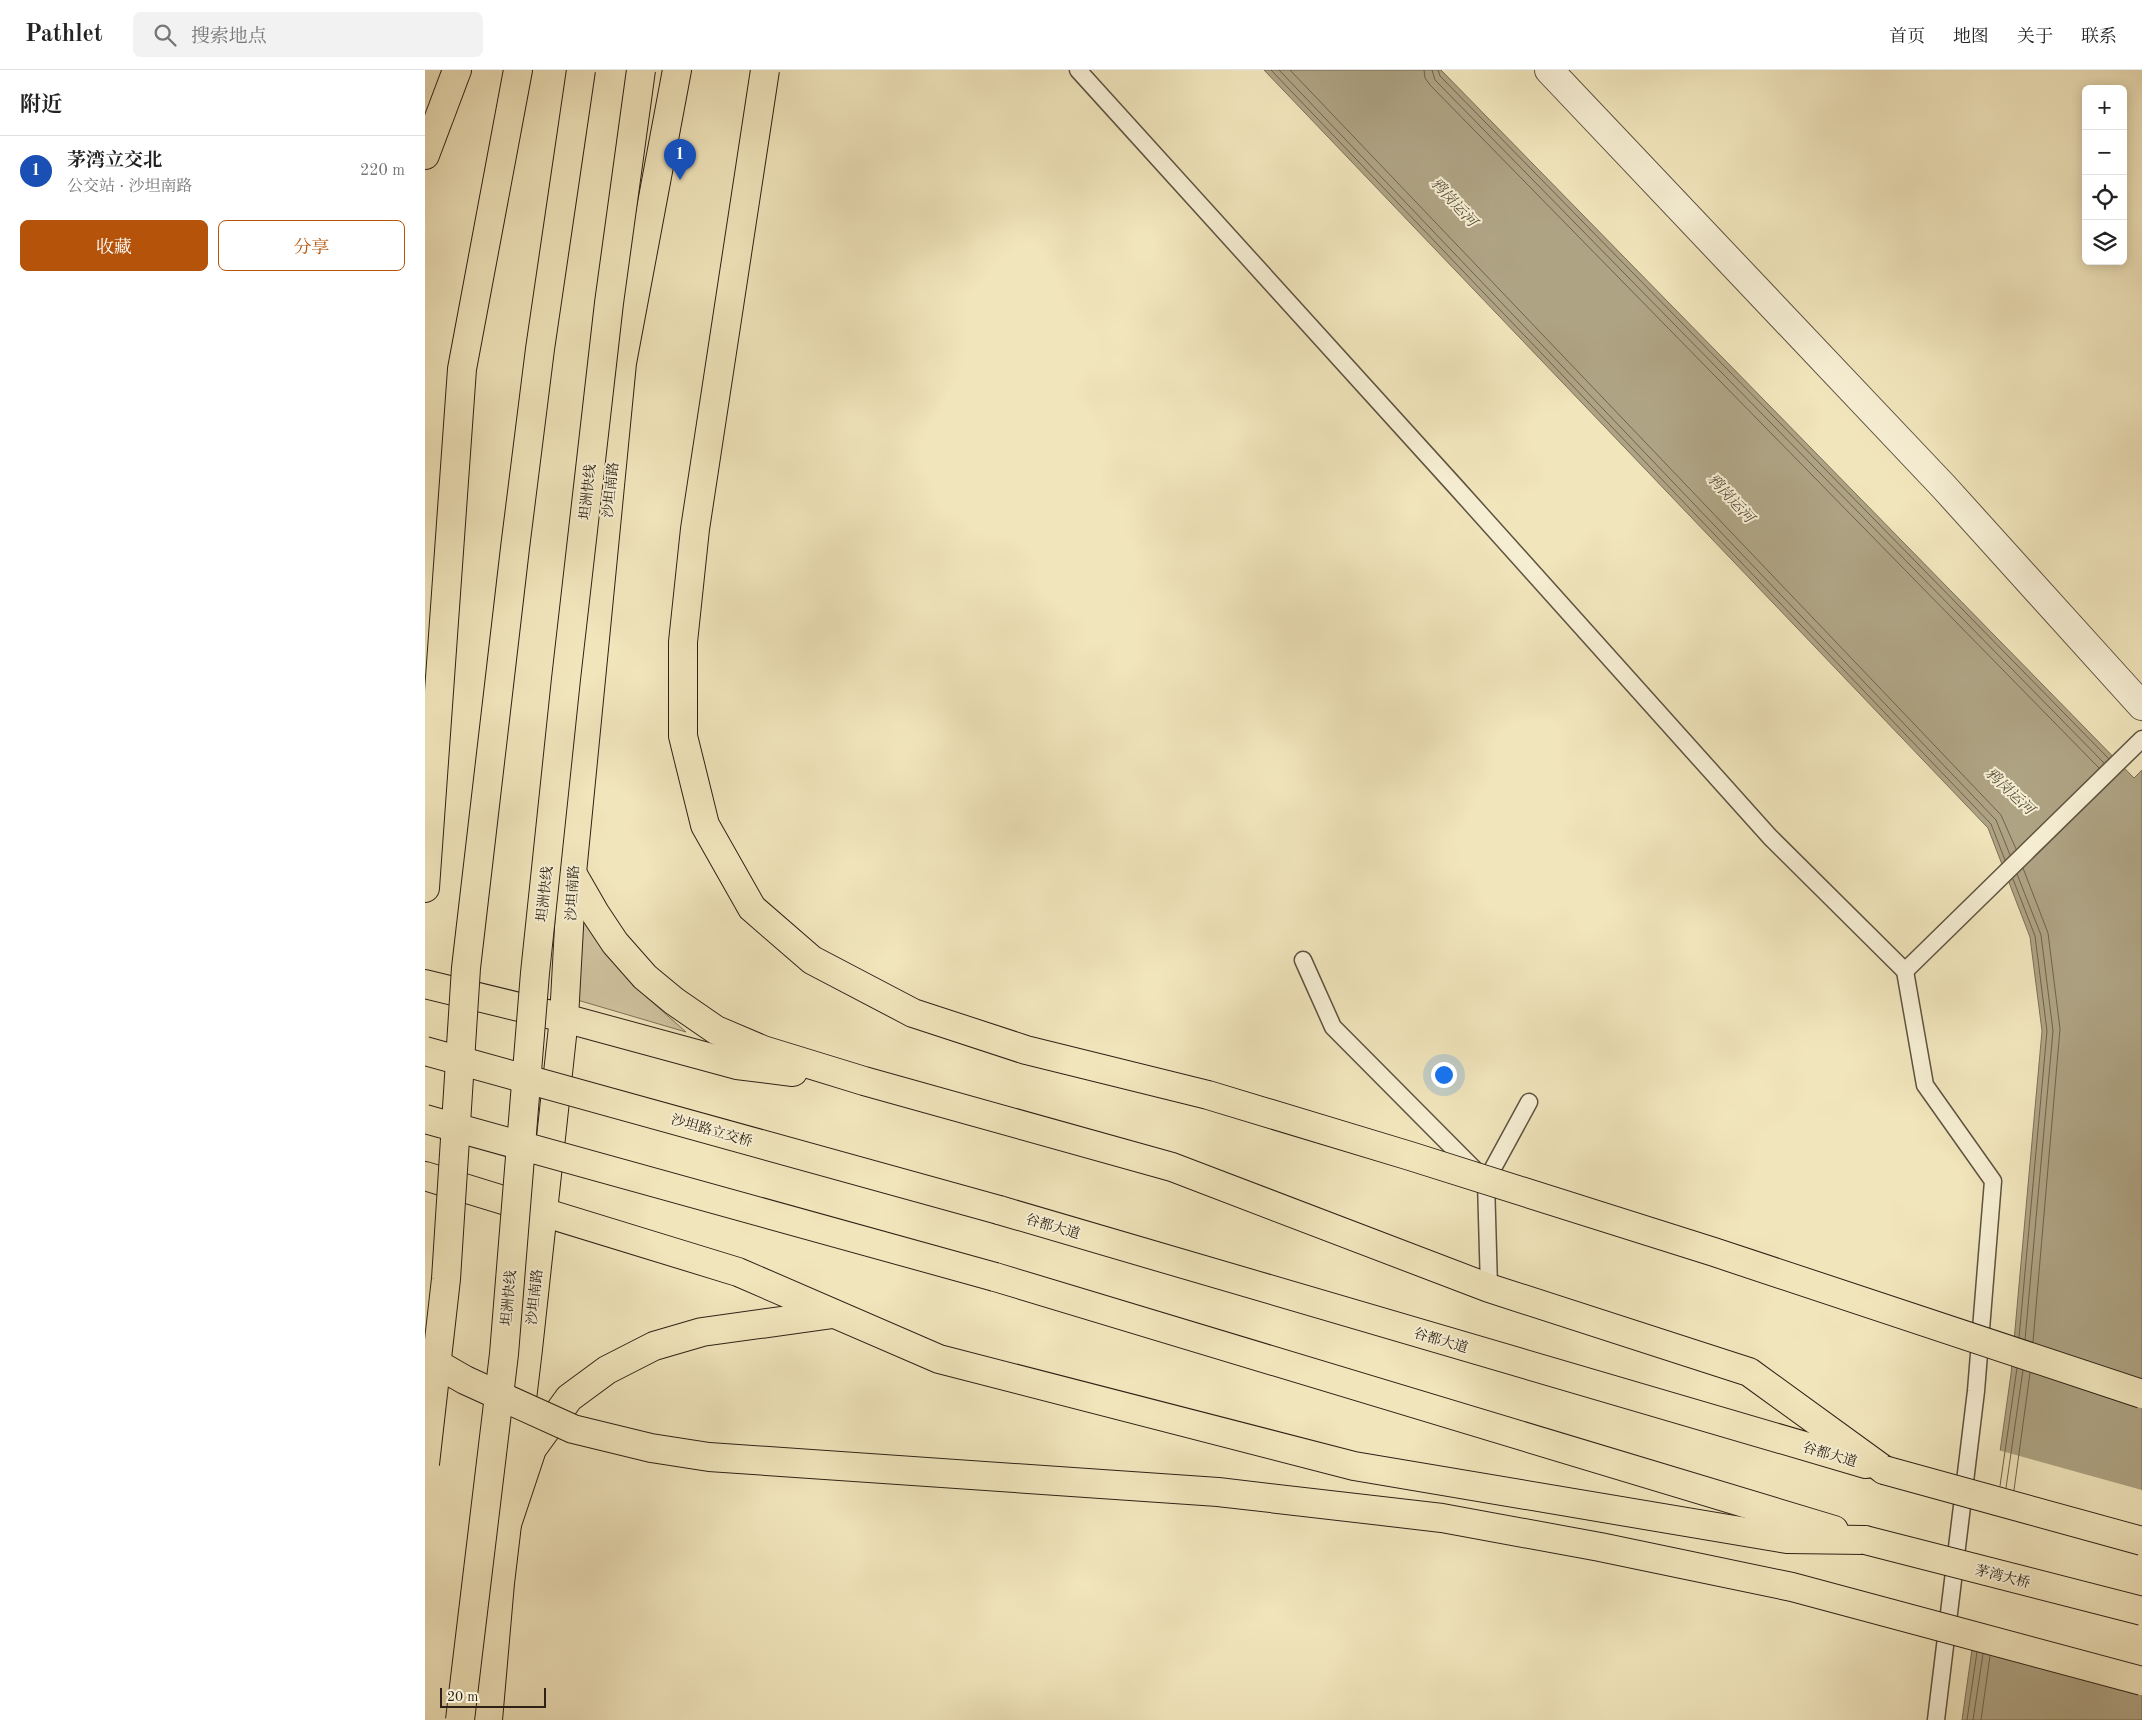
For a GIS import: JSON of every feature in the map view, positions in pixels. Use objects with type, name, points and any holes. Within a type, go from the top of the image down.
[{"type":"main road","points":[[425,155],[457,70]]},
{"type":"main road","points":[[425,888],[426,842],[462,369],[518,70]]},
{"type":"main road","points":[[425,1464],[446,1279],[466,968],[540,349],[581,70]]},
{"type":"main road","name":"坦洲快线","points":[[460,1720],[504,1354],[535,973],[566,679],[609,303],[641,70]]},
{"type":"main road","name":"沙坦南路","points":[[488,1720],[500,1583],[565,1018],[572,873],[622,363],[677,70]]},
{"type":"main road","points":[[765,70],[696,519],[683,642],[683,736],[705,825],[752,908],[812,960],[913,1013],[1026,1050],[1208,1095],[1410,1156],[1714,1252],[2142,1394]]},
{"type":"main road","points":[[572,873],[615,943],[645,977],[674,1002],[716,1030],[763,1050],[863,1081],[1172,1167],[1489,1288],[1749,1372],[1884,1470],[2142,1541]]},
{"type":"main road","points":[[425,984],[565,1018],[737,1066],[863,1081]]},
{"type":"main road","name":"沙坦路立交桥","points":[[425,1051],[999,1210]]},
{"type":"main road","points":[[425,1119],[995,1277],[1865,1540]]},
{"type":"main road","points":[[425,1176],[738,1272],[939,1359],[1355,1466],[1787,1539],[1865,1540]]},
{"type":"main road","name":"谷都大道","points":[[999,1210],[1884,1470]]},
{"type":"main road","points":[[508,1521],[532,1449],[569,1398],[607,1370],[654,1346],[702,1332],[833,1314]]},
{"type":"main road","points":[[425,1357],[465,1380],[573,1429],[651,1448],[709,1458],[1218,1492],[1443,1518],[1600,1547],[1792,1587],[2142,1681]]},
{"type":"main road","name":"茅湾大桥","points":[[1865,1540],[2142,1611]]},
{"type":"street","points":[[1549,70],[1944,487],[2142,706]]},
{"type":"lane","points":[[1078,70],[1463,494],[1770,838],[1905,972],[1925,1085],[1993,1181],[1975,1391],[1936,1720]]},
{"type":"lane","points":[[1905,972],[2138,742]]},
{"type":"lane","points":[[1303,960],[1333,1027],[1486,1181]]},
{"type":"lane","points":[[1489,1288],[1486,1181],[1529,1102]]},
{"type":"shaded area","points":[[581,896],[611,951],[642,993],[686,1032],[574,999]]},
{"type":"water","name":"鸦岗运河","points":[[1264,70],[1441,70],[2134,778],[2142,770],[2142,1720],[1962,1720],[2011,1374],[2042,1031],[2030,937],[1988,828]]},
{"type":"pier","points":[[1998,1450],[2142,1490],[2142,1672],[1973,1624]]},
{"type":"place","name":"茅湾立交北","points":[[680,180]]}]
